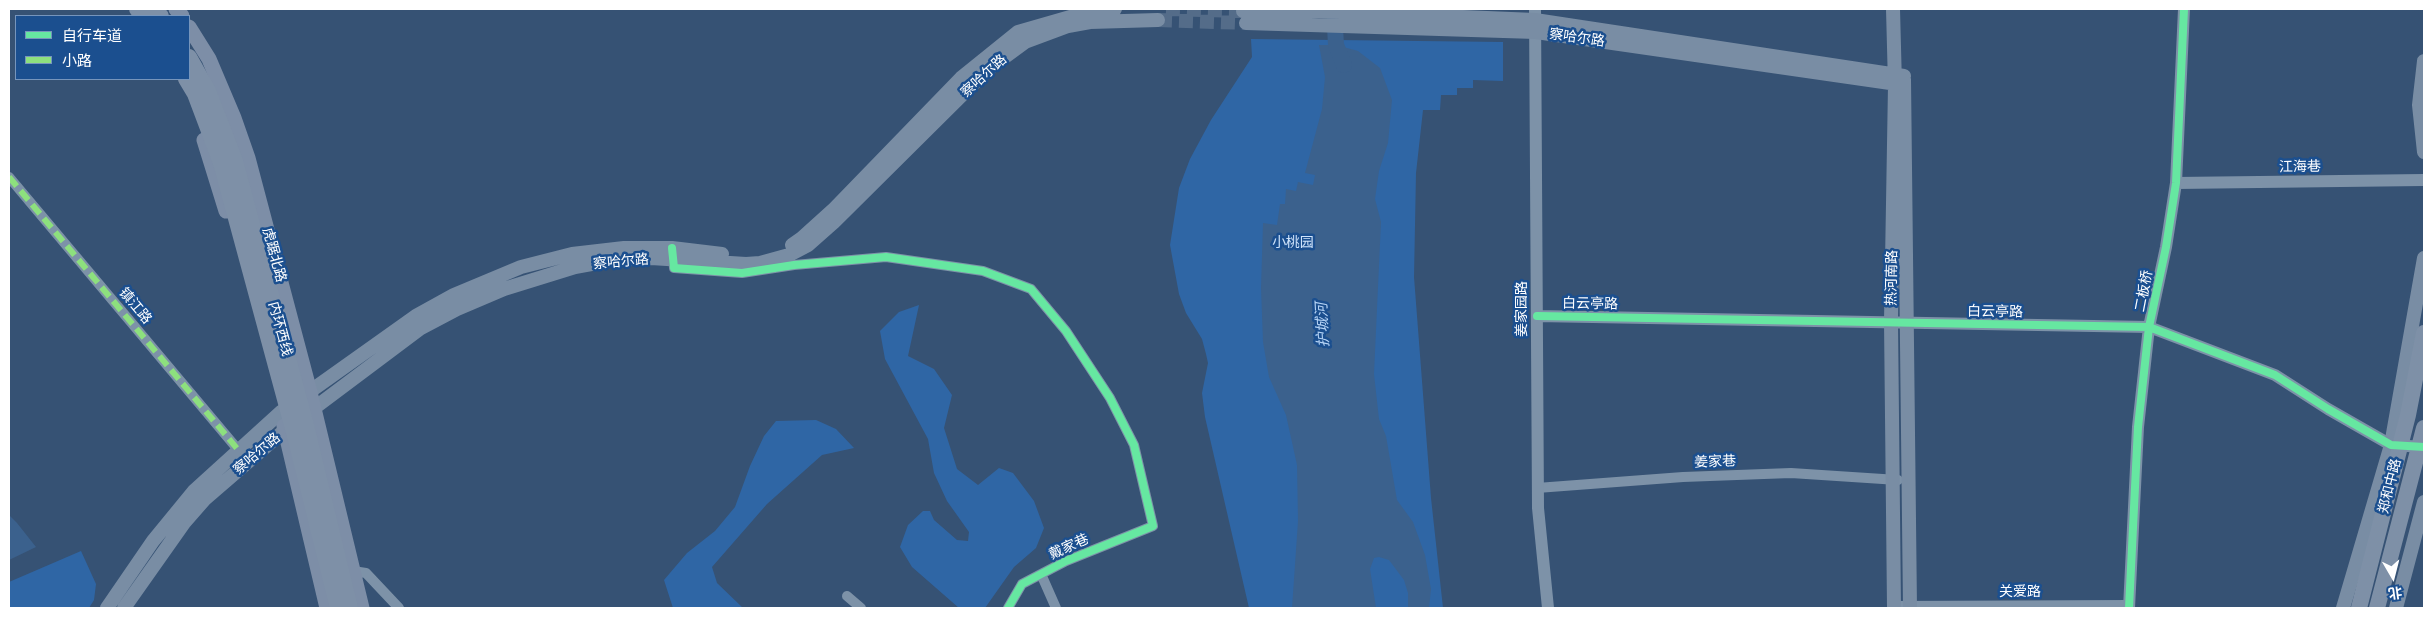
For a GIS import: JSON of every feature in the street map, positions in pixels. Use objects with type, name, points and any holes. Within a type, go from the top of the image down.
[{"type":"highway","name":"内环西线","points":[[190,59],[208,91],[235,161],[310,440],[344,607]]},
{"type":"highway","name":"内环西线","points":[[187,80],[195,94],[221,163],[296,440],[344,607]]},
{"type":"highway","name":"郑和中路","points":[[2359,608],[2408,415],[2424,333]]},
{"type":"highway","points":[[2377,608],[2424,428]]},
{"type":"main road","name":"察哈尔路","points":[[107,608],[176,510],[194,491],[240,452],[281,412],[416,316],[454,295],[501,275],[547,260],[595,250],[744,256],[770,252],[795,243],[833,210],[961,78],[1018,32],[1091,11],[1115,9]]},
{"type":"main road","name":"热河南路","points":[[1893,9],[1899,80],[1907,323],[1910,607]]},
{"type":"main road","name":"热河南路","points":[[1894,607],[1891,321],[1902,9]]},
{"type":"main road","name":"察哈尔路","points":[[1245,17],[1536,20],[1899,80]]},
{"type":"main road","name":"察哈尔路","points":[[124,608],[184,523],[205,499],[285,430],[421,328],[456,309],[504,289],[575,267],[673,253],[746,264],[774,260],[797,252],[808,246],[834,222],[991,67],[1025,42],[1068,26],[1090,22],[1158,20]]},
{"type":"main road","name":"虎踞北路","points":[[190,29],[209,59],[234,118],[248,158],[310,392],[353,572],[344,607]]},
{"type":"main road","points":[[2424,61],[2419,106],[2424,152]]},
{"type":"main road","points":[[179,80],[190,98],[213,166],[285,430],[344,607]]},
{"type":"main road","points":[[2343,608],[2391,445],[2424,258]]},
{"type":"main road","points":[[2396,608],[2424,502]]},
{"type":"street","name":"二板桥","points":[[2129,607],[2138,427],[2149,327],[2166,247],[2176,183],[2184,9]]},
{"type":"street","name":"姜家园路","points":[[1536,20],[1538,488],[1548,608]]},
{"type":"street","name":"镇江路","points":[[9,177],[240,452]]},
{"type":"street","name":"江海巷","points":[[2176,183],[2424,180]]},
{"type":"street","name":"戴家巷","points":[[673,253],[674,268],[742,273],[794,265],[886,257],[983,271],[1031,290],[1066,331],[1110,398],[1134,445],[1153,526],[1066,561],[1022,584],[1008,608]]},
{"type":"street","name":"白云亭路","points":[[1537,316],[2149,327],[2275,375],[2328,410],[2391,445],[2424,447]]},
{"type":"street","name":"姜家巷","points":[[1538,488],[1683,477],[1791,473],[1909,481]]},
{"type":"street","points":[[353,572],[366,573],[399,608]]},
{"type":"street","points":[[1041,574],[1056,608]]},
{"type":"street","points":[[847,596],[861,608]]},
{"type":"street","name":"关爱路","points":[[1894,607],[2129,607]]},
{"type":"green space","name":"小桃园","points":[[1251,39],[1503,42],[1503,81],[1473,80],[1473,88],[1457,88],[1457,95],[1441,95],[1440,110],[1423,110],[1416,173],[1414,277],[1431,498],[1443,608],[1249,608],[1205,417],[1202,393],[1208,363],[1202,339],[1186,313],[1179,294],[1170,245],[1179,188],[1190,159],[1211,120],[1252,57]]},
{"type":"green space","points":[[919,305],[908,356],[934,369],[952,395],[944,428],[957,469],[978,485],[999,468],[1013,473],[1034,501],[1044,528],[1036,548],[1014,567],[985,608],[959,608],[912,567],[900,547],[908,525],[923,511],[930,511],[934,520],[957,540],[968,541],[969,532],[947,501],[934,473],[928,439],[885,359],[880,331],[899,312]]},
{"type":"green space","points":[[816,420],[836,429],[854,448],[822,455],[767,504],[712,567],[717,583],[743,608],[673,608],[664,580],[687,553],[715,531],[735,507],[750,466],[764,436],[776,421]]},
{"type":"green space","points":[[81,551],[96,584],[94,600],[89,608],[9,608],[9,582]]},
{"type":"water","name":"护城河","points":[[1319,45],[1336,45],[1358,51],[1380,68],[1392,100],[1388,143],[1379,171],[1375,199],[1381,222],[1374,374],[1379,419],[1386,436],[1397,500],[1413,522],[1425,555],[1431,589],[1429,608],[1408,608],[1408,593],[1404,580],[1389,560],[1379,557],[1374,558],[1370,569],[1376,608],[1292,608],[1298,521],[1297,465],[1286,415],[1269,377],[1263,342],[1261,288],[1263,223],[1277,225],[1280,204],[1285,204],[1286,189],[1296,191],[1298,182],[1313,185],[1315,175],[1305,173],[1322,109],[1325,77]]},
{"type":"water","points":[[9,515],[36,547],[9,560]]},
{"type":"waterway","points":[[1334,9],[1336,45],[1344,65]]},
{"type":"tunnel","points":[[1166,9],[1243,11]]},
{"type":"tunnel","points":[[1158,20],[1246,23]]},
{"type":"marked path","points":[[9,177],[240,452]]},
{"type":"cycle path","points":[[2129,608],[2138,427],[2149,327],[2166,247],[2176,183],[2184,9]]},
{"type":"cycle path","points":[[672,248],[674,268],[742,273],[794,265],[886,257],[983,271],[1031,289],[1066,331],[1110,398],[1134,445],[1153,526],[1066,561],[1022,584],[1008,608]]},
{"type":"cycle path","points":[[1537,316],[2149,327],[2275,375],[2328,409],[2391,445],[2424,447]]}]
